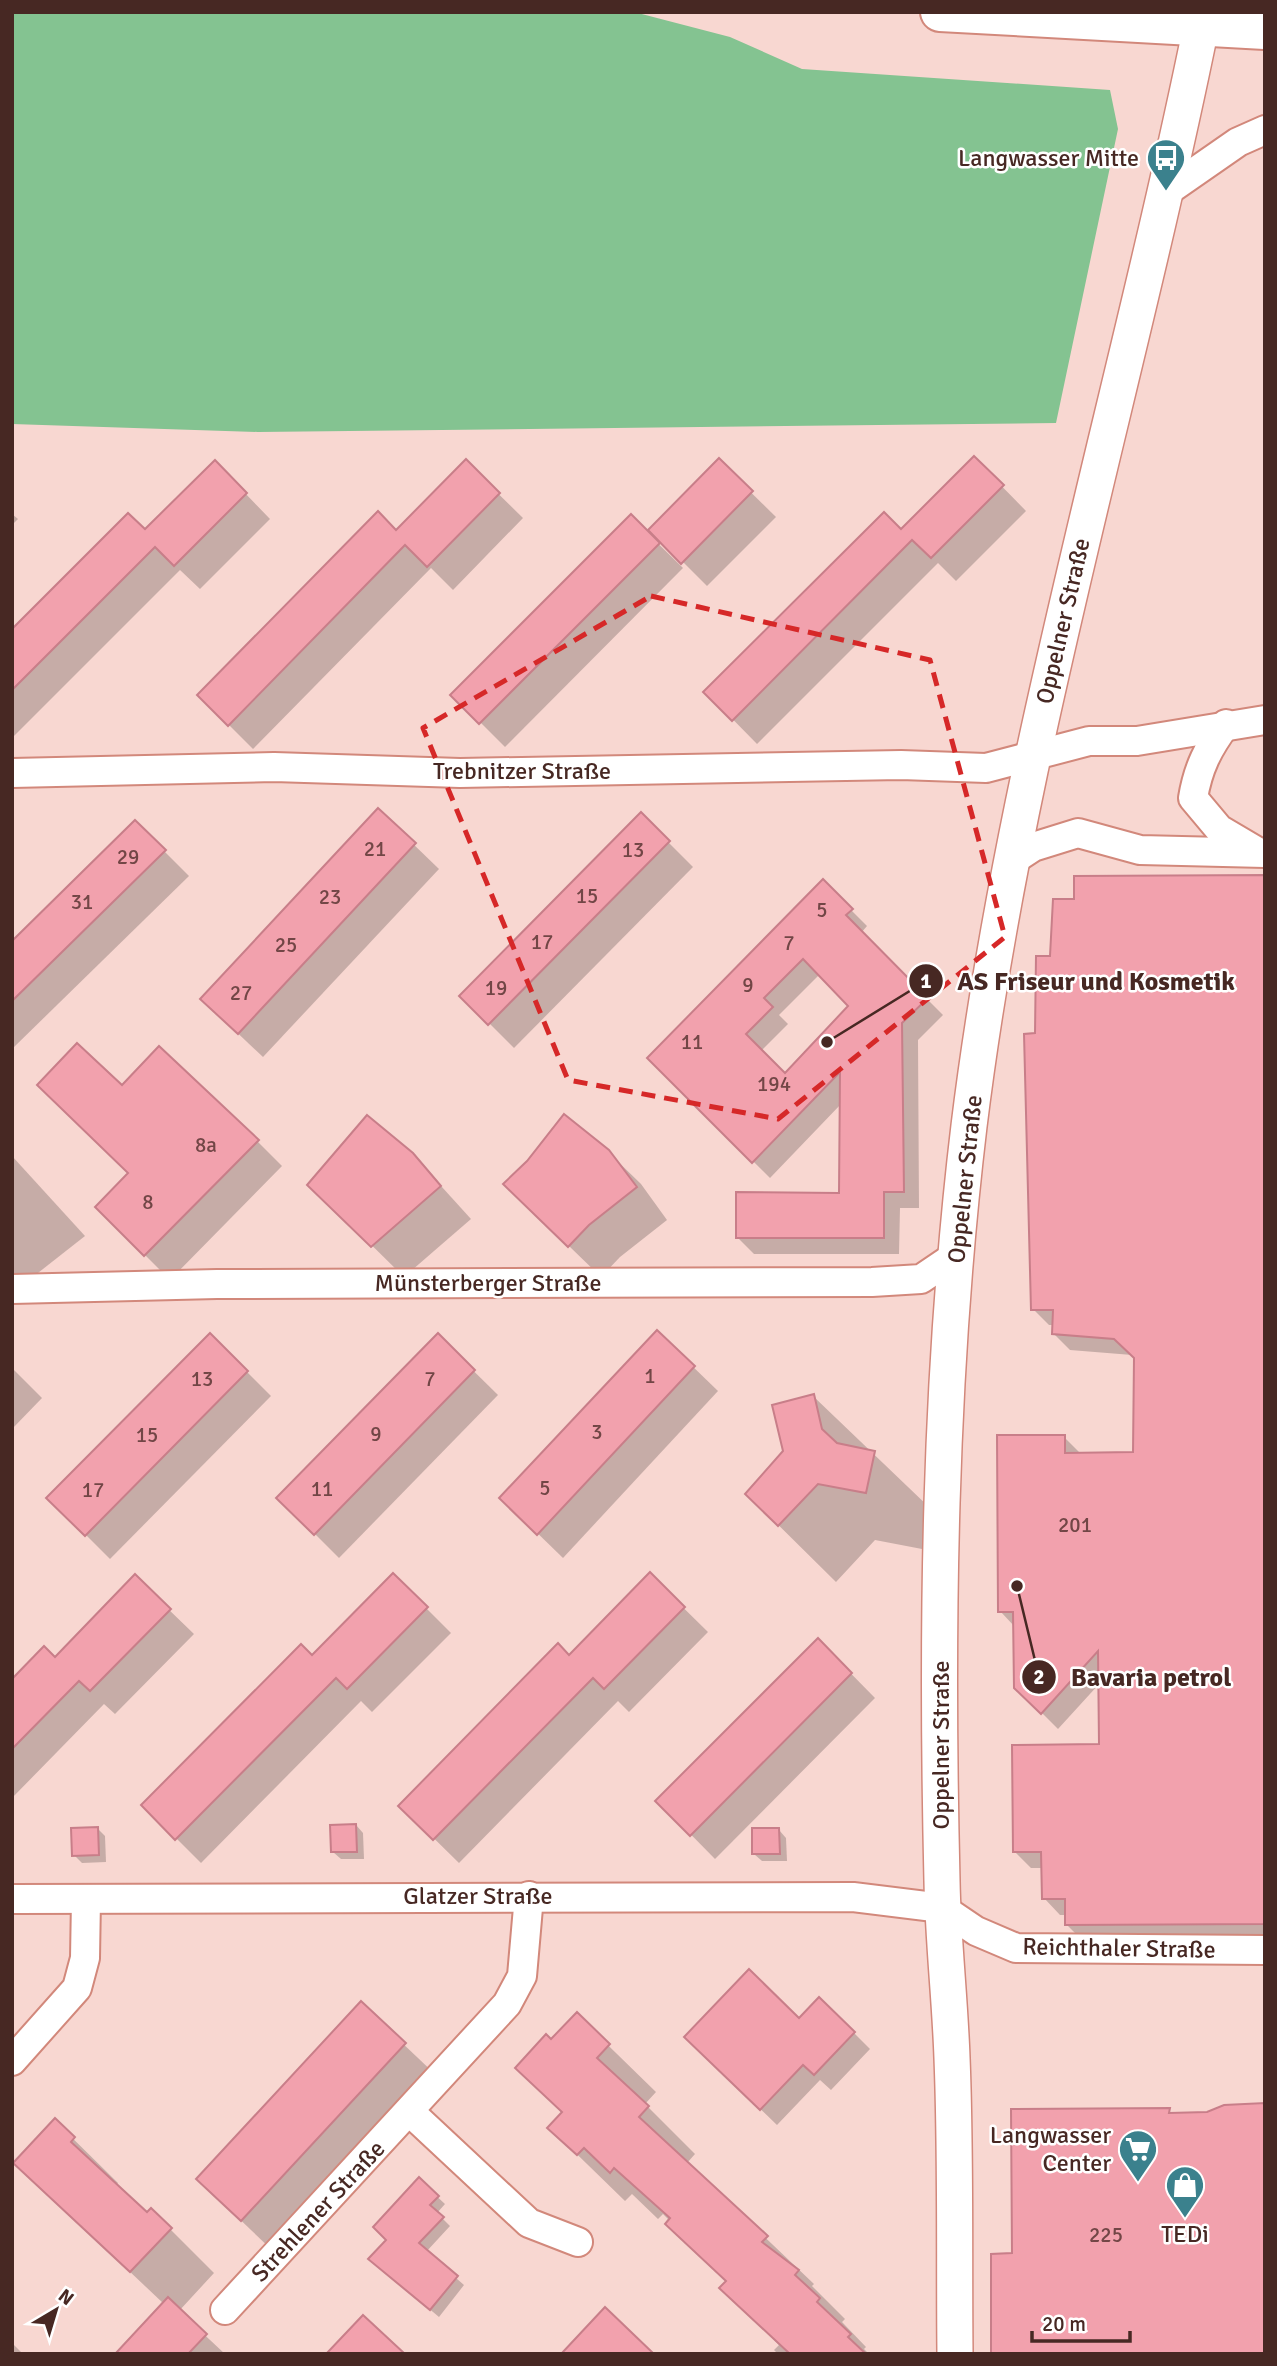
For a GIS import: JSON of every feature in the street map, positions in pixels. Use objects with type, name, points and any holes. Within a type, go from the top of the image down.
[{"type":"main road","points":[[940,12],[1203,20],[1265,30]]},
{"type":"street","name":"Oppelner Straße","points":[[955,2354],[953,2063],[942,1908],[942,1544],[956,1256],[971,1115],[1010,862],[1031,756],[1166,192],[1203,20]]},
{"type":"street","points":[[1166,192],[1238,142],[1265,130]]},
{"type":"street","name":"Trebnitzer Straße","points":[[12,773],[274,767],[460,773],[901,765],[986,768],[1089,741],[1137,741],[1226,724],[1265,720]]},
{"type":"street","points":[[1226,724],[1203,759],[1194,798],[1219,829],[1262,853]]},
{"type":"street","points":[[1010,862],[1033,847],[1078,833],[1140,850],[1262,853]]},
{"type":"street","name":"Münsterberger Straße","points":[[12,1289],[217,1284],[872,1282],[921,1279],[956,1256]]},
{"type":"street","name":"Strehlener Straße","points":[[225,2310],[508,2004],[522,1976],[529,1896]]},
{"type":"street","name":"Glatzer Straße","points":[[12,1899],[853,1897],[897,1900],[942,1908]]},
{"type":"street","points":[[12,2061],[77,1987],[85,1958],[86,1899]]},
{"type":"street","name":"Reichthaler Straße","points":[[942,1908],[976,1931],[1016,1948],[1265,1950]]},
{"type":"street","points":[[410,2112],[529,2223],[578,2242]]},
{"type":"highlighted area","points":[[651,596],[930,660],[1005,937],[778,1119],[568,1080],[423,728]]},
{"type":"green space","points":[[12,12],[634,12],[730,37],[802,69],[1110,90],[1118,129],[1056,423],[258,432],[12,424]]},
{"type":"building","points":[[974,456],[1004,485],[931,558],[912,540],[732,721],[703,692],[884,512],[901,529]]},
{"type":"building","points":[[719,458],[753,491],[681,564],[648,530]]},
{"type":"building","points":[[466,459],[500,493],[427,567],[405,545],[228,726],[197,695],[378,511],[396,530]]},
{"type":"building","points":[[215,460],[247,493],[174,566],[155,547],[12,690],[12,629],[128,513],[145,529]]},
{"type":"building","points":[[631,514],[660,543],[479,724],[450,695]]},
{"type":"building","points":[[378,808],[416,843],[238,1034],[200,999]]},
{"type":"building","points":[[641,812],[670,841],[488,1025],[459,996]]},
{"type":"building","points":[[135,820],[166,850],[12,1001],[12,941]]},
{"type":"building","points":[[1265,875],[1265,1924],[1065,1925],[1065,1899],[1042,1899],[1041,1852],[1013,1852],[1012,1745],[1099,1744],[1098,1651],[1041,1714],[1014,1688],[1013,1612],[998,1612],[997,1435],[1065,1435],[1065,1453],[1133,1452],[1134,1358],[1114,1339],[1052,1334],[1053,1310],[1031,1310],[1024,1034],[1035,1033],[1036,956],[1050,956],[1053,899],[1074,899],[1074,876]]},
{"type":"building","points":[[823,879],[853,909],[846,915],[928,998],[902,1023],[904,1192],[884,1192],[884,1238],[736,1238],[736,1192],[839,1193],[840,1072],[752,1163],[647,1058]],"holes":[[[803,959],[848,1006],[785,1073],[746,1034],[773,1007],[764,998]]]},
{"type":"building","points":[[77,1043],[122,1085],[159,1046],[259,1140],[144,1256],[95,1207],[128,1173],[37,1085]]},
{"type":"building","points":[[564,1114],[609,1150],[637,1187],[589,1225],[568,1247],[503,1184],[527,1161]]},
{"type":"building","points":[[367,1115],[413,1153],[441,1186],[371,1247],[307,1185]]},
{"type":"building","points":[[657,1330],[695,1366],[537,1535],[499,1498]]},
{"type":"building","points":[[210,1333],[248,1371],[85,1536],[46,1498]]},
{"type":"building","points":[[438,1333],[475,1370],[314,1535],[276,1498]]},
{"type":"building","points":[[814,1394],[822,1429],[837,1443],[875,1451],[866,1493],[818,1484],[778,1526],[745,1494],[783,1451],[772,1405]]},
{"type":"building","points":[[650,1572],[685,1607],[604,1689],[593,1678],[433,1840],[398,1806],[558,1643],[569,1655]]},
{"type":"building","points":[[393,1573],[428,1607],[347,1689],[336,1678],[175,1840],[141,1805],[301,1644],[312,1655]]},
{"type":"building","points":[[135,1574],[171,1609],[90,1691],[79,1681],[12,1749],[12,1679],[44,1646],[55,1657]]},
{"type":"building","points":[[818,1638],[852,1673],[690,1836],[655,1801]]},
{"type":"building","points":[[356,1824],[357,1852],[331,1852],[330,1825]]},
{"type":"building","points":[[98,1827],[99,1855],[72,1856],[71,1828]]},
{"type":"building","points":[[752,1828],[779,1828],[780,1854],[752,1854]]},
{"type":"building","points":[[749,1969],[799,2018],[819,1997],[855,2032],[814,2075],[803,2065],[760,2110],[684,2037]]},
{"type":"building","points":[[361,2001],[406,2043],[241,2221],[196,2179]]},
{"type":"building","points":[[577,2012],[610,2044],[597,2058],[649,2106],[639,2117],[768,2236],[762,2242],[799,2270],[795,2275],[820,2298],[817,2302],[851,2334],[848,2337],[866,2354],[790,2354],[719,2288],[726,2281],[665,2224],[670,2218],[614,2168],[610,2173],[584,2148],[577,2155],[547,2128],[562,2112],[515,2068],[546,2034],[551,2039]]},
{"type":"building","name":"Langwasser Center","points":[[1265,2103],[1265,2354],[991,2354],[991,2254],[1012,2253],[1011,2109],[1170,2108],[1169,2113],[1207,2112],[1224,2105]]},
{"type":"building","points":[[55,2118],[75,2137],[71,2142],[147,2212],[151,2208],[172,2228],[130,2272],[13,2163]]},
{"type":"building","points":[[419,2177],[439,2196],[430,2205],[444,2217],[419,2243],[458,2276],[430,2310],[368,2259],[386,2240],[373,2227]]},
{"type":"building","points":[[168,2297],[207,2334],[188,2354],[115,2354]]},
{"type":"building","points":[[605,2307],[654,2354],[561,2354]]},
{"type":"building","points":[[363,2315],[405,2354],[326,2354]]},
{"type":"place","name":"Langwasser Mitte","points":[[1166,192]]},
{"type":"place","name":"AS Friseur und Kosmetik","points":[[827,1042]]},
{"type":"place","name":"Bavaria petrol","points":[[1017,1586]]},
{"type":"place","name":"Langwasser Center","points":[[1138,2183]]},
{"type":"place","name":"TEDi","points":[[1185,2219]]}]
